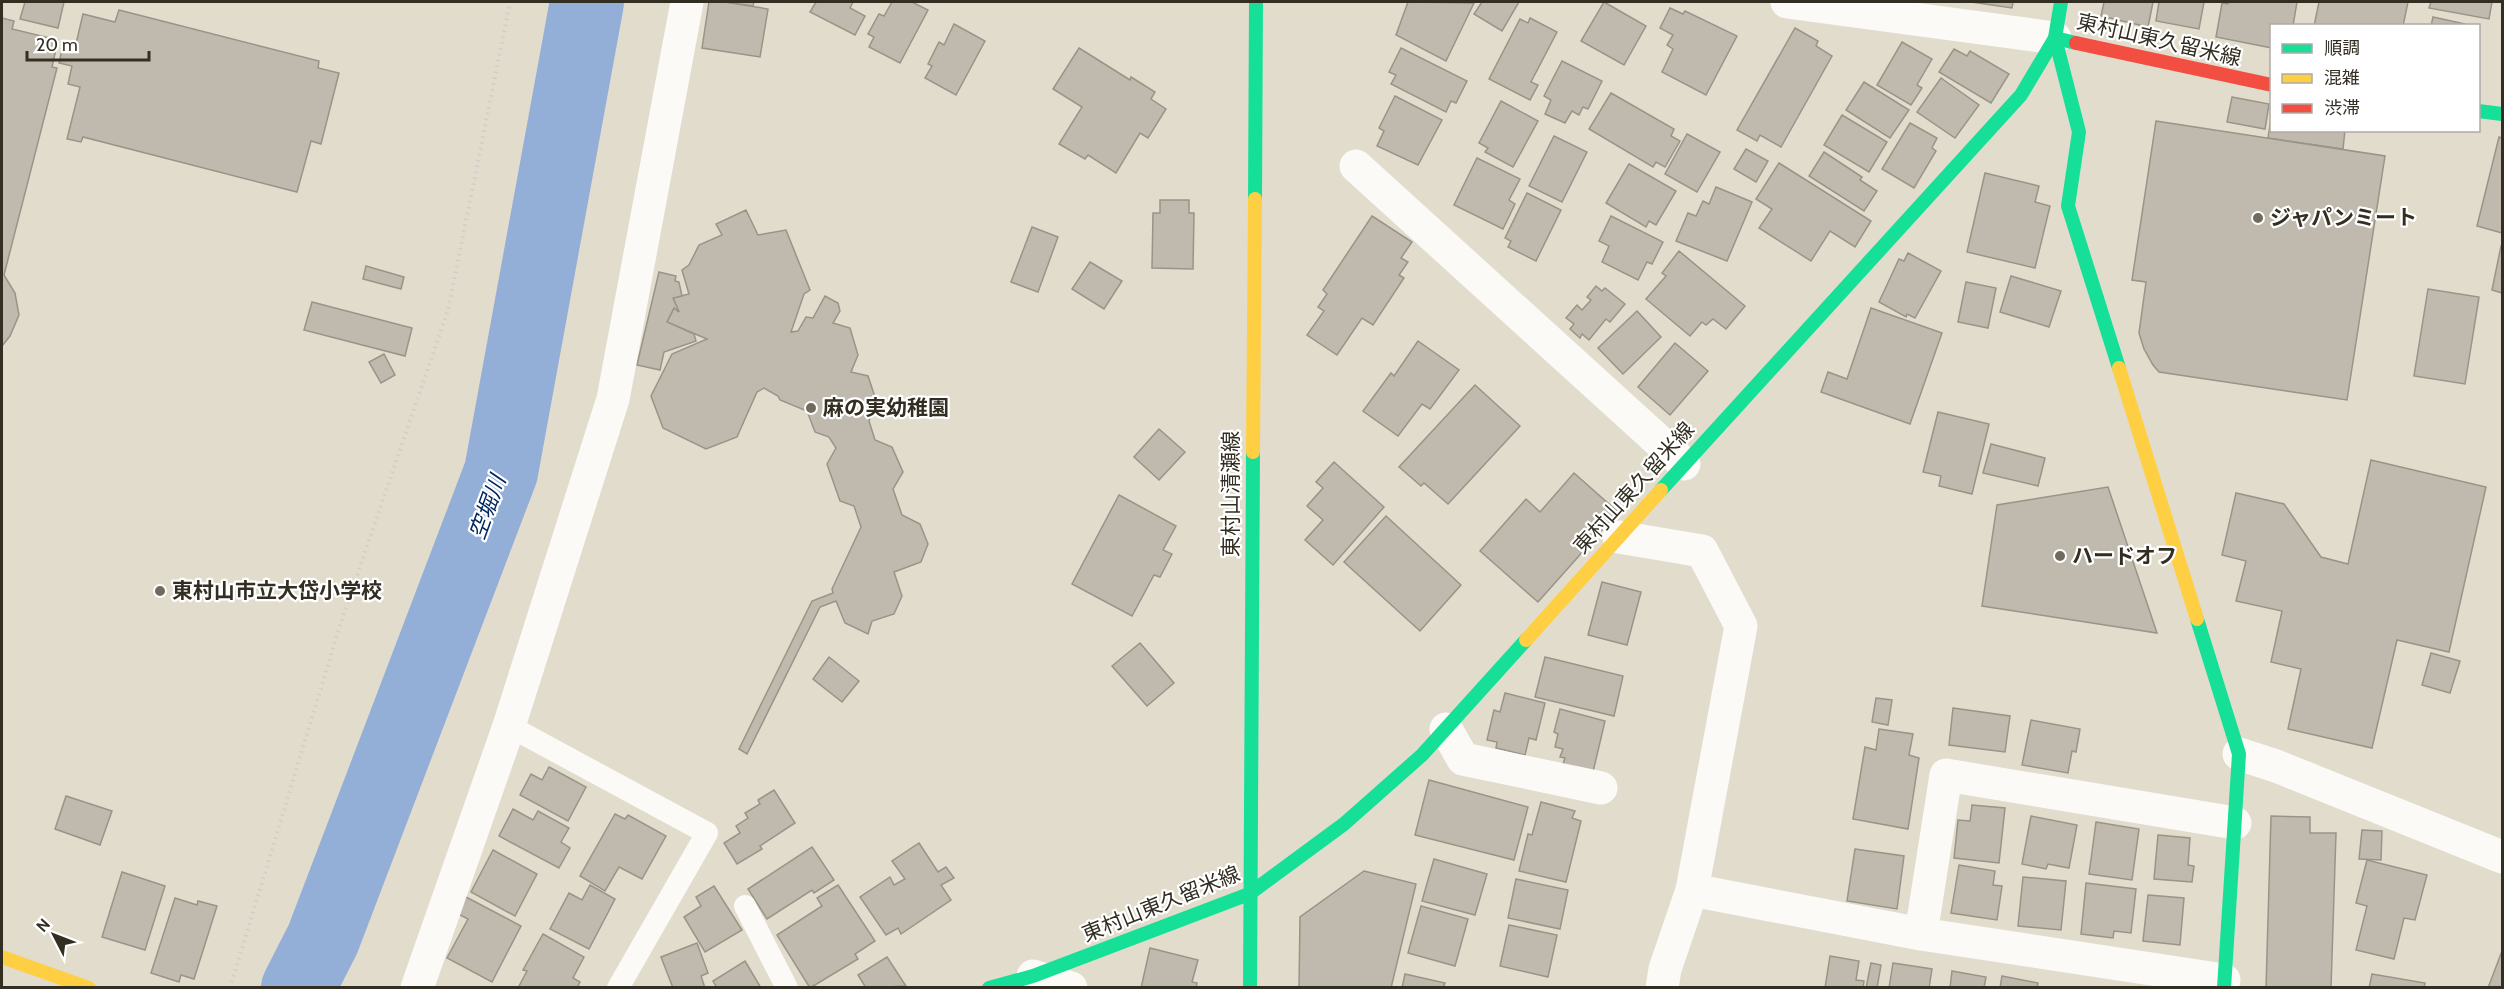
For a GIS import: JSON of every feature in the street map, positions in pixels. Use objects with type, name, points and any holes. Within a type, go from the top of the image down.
[{"type":"main road","name":"東村山清瀬線","points":[[1250,987],[1256,2]]},
{"type":"main road","points":[[2061,2],[2055,38],[2079,132],[2068,206],[2239,754],[2224,984]]},
{"type":"main road","name":"東村山東久留米線","points":[[989,987],[1033,976],[1249,894],[1344,824],[1422,755],[2021,95],[2055,38],[2270,85]]},
{"type":"main road","points":[[2480,111],[2502,114]]},
{"type":"main road","points":[[2,957],[79,986]]},
{"type":"street","points":[[417,987],[509,726],[613,399],[687,2]]},
{"type":"street","points":[[1787,2],[2055,38]]},
{"type":"street","points":[[1356,166],[1684,465]]},
{"type":"street","points":[[1619,537],[1702,551],[1741,626],[1692,890],[1665,969],[1662,987]]},
{"type":"street","points":[[1446,729],[1463,759],[1601,788]]},
{"type":"street","points":[[2239,754],[2276,766],[2502,857]]},
{"type":"street","points":[[1921,934],[1946,775],[2235,823]]},
{"type":"street","points":[[1692,890],[1921,934],[2224,984]]},
{"type":"street","points":[[1033,976],[1071,987]]},
{"type":"lane","points":[[509,726],[707,832],[618,987]]},
{"type":"lane","points":[[745,906],[787,987]]},
{"type":"path","points":[[230,987],[341,622],[448,310],[510,2]]},
{"type":"building","points":[[25,2],[64,2],[58,28],[20,19]]},
{"type":"building","points":[[709,2],[725,2],[768,9],[760,57],[702,48]]},
{"type":"building","points":[[725,2],[754,2],[753,6]]},
{"type":"building","points":[[816,2],[853,2],[850,8],[865,16],[855,35],[810,12]]},
{"type":"building","points":[[892,2],[912,2],[928,10],[900,63],[869,47],[874,37],[868,34],[879,14],[884,16]]},
{"type":"building","points":[[1408,2],[1474,3],[1446,61],[1396,35]]},
{"type":"building","points":[[1482,2],[1519,2],[1502,31],[1474,14]]},
{"type":"building","points":[[1604,2],[1646,26],[1624,65],[1581,41]]},
{"type":"building","points":[[1971,2],[2013,2],[2012,8]]},
{"type":"building","points":[[2104,2],[2153,2],[2148,27],[2101,16]]},
{"type":"building","points":[[2159,2],[2204,2],[2199,29],[2156,21]]},
{"type":"building","points":[[2229,2],[2297,2],[2293,24],[2270,24],[2270,48],[2216,37],[2222,3],[2228,4]]},
{"type":"building","points":[[2319,2],[2408,2],[2403,24],[2314,24]]},
{"type":"building","points":[[2431,2],[2492,2],[2489,19],[2429,8]]},
{"type":"building","points":[[1670,8],[1683,14],[1685,11],[1737,36],[1706,95],[1662,72],[1673,49],[1667,45],[1673,35],[1660,28]]},
{"type":"building","points":[[119,10],[319,61],[318,68],[339,73],[321,144],[311,141],[297,192],[83,137],[81,142],[67,139],[80,87],[68,84],[72,66],[59,63],[63,45],[75,48],[83,14],[115,22]]},
{"type":"building","points":[[2433,17],[2465,24],[2431,24]]},
{"type":"building","points":[[2,18],[14,21],[12,29],[58,40],[52,67],[57,68],[4,275],[15,293],[19,315],[10,336],[2,346]]},
{"type":"building","points":[[1530,18],[1557,32],[1531,82],[1538,85],[1530,100],[1489,79],[1520,19],[1528,23]]},
{"type":"building","points":[[954,24],[985,41],[956,95],[925,78],[932,66],[928,64],[939,42],[944,45]]},
{"type":"building","points":[[1795,28],[1818,41],[1816,46],[1832,56],[1781,147],[1760,135],[1757,141],[1737,130]]},
{"type":"building","points":[[1902,42],[1932,59],[1917,85],[1922,88],[1911,105],[1877,85]]},
{"type":"building","points":[[1079,48],[1130,80],[1131,77],[1155,92],[1151,99],[1166,109],[1148,138],[1140,133],[1116,173],[1088,155],[1085,159],[1059,144],[1082,107],[1053,89]]},
{"type":"building","points":[[1401,48],[1467,81],[1456,103],[1451,101],[1446,112],[1391,84],[1396,75],[1389,72]]},
{"type":"building","points":[[1954,49],[1967,56],[1970,51],[2009,74],[1991,103],[1939,72]]},
{"type":"building","points":[[1562,61],[1602,81],[1588,109],[1583,107],[1579,115],[1572,111],[1565,123],[1545,114],[1551,100],[1544,96]]},
{"type":"building","points":[[1941,78],[1979,105],[1955,138],[1917,112]]},
{"type":"building","points":[[1864,82],[1909,110],[1890,138],[1846,110]]},
{"type":"building","points":[[1611,93],[1674,129],[1671,136],[1680,141],[1665,167],[1656,162],[1653,167],[1589,129]]},
{"type":"building","points":[[1395,96],[1442,120],[1418,165],[1377,146],[1384,131],[1379,128]]},
{"type":"building","points":[[2232,97],[2269,104],[2265,129],[2227,122]]},
{"type":"building","points":[[1501,101],[1538,121],[1513,167],[1485,152],[1488,148],[1479,143]]},
{"type":"building","points":[[1842,115],[1887,142],[1869,172],[1824,145]]},
{"type":"building","name":"ジャパンミート","points":[[2156,121],[2385,156],[2347,400],[2159,372],[2153,365],[2144,349],[2139,333],[2146,282],[2132,280]]},
{"type":"building","points":[[1910,123],[1937,138],[1932,148],[1936,151],[1914,188],[1882,169]]},
{"type":"building","points":[[2270,125],[2270,132],[2345,132],[2343,149],[2268,138]]},
{"type":"building","points":[[1687,134],[1720,152],[1697,192],[1665,174]]},
{"type":"building","points":[[1554,136],[1587,152],[1562,202],[1529,186]]},
{"type":"building","points":[[2499,137],[2502,138],[2502,233],[2477,226]]},
{"type":"building","points":[[1746,149],[1768,161],[1756,182],[1734,169]]},
{"type":"building","points":[[1824,152],[1862,177],[1860,180],[1877,191],[1864,211],[1809,176]]},
{"type":"building","points":[[1477,158],[1520,179],[1509,200],[1515,204],[1503,229],[1454,205]]},
{"type":"building","points":[[1779,163],[1871,221],[1855,247],[1830,231],[1811,261],[1759,228],[1772,209],[1756,199]]},
{"type":"building","points":[[1629,164],[1676,191],[1656,225],[1649,221],[1646,227],[1606,203]]},
{"type":"building","points":[[1985,173],[2039,186],[2035,202],[2050,206],[2035,268],[1967,252]]},
{"type":"building","points":[[1716,187],[1752,202],[1727,261],[1676,241],[1688,213],[1696,216],[1703,201],[1709,204]]},
{"type":"building","points":[[1527,193],[1561,210],[1536,261],[1508,247],[1511,241],[1505,238]]},
{"type":"building","points":[[1160,200],[1189,200],[1189,213],[1194,213],[1193,269],[1152,268],[1153,213],[1160,213]]},
{"type":"building","points":[[746,210],[758,235],[786,230],[810,290],[804,294],[791,332],[798,331],[806,317],[813,318],[825,296],[838,303],[840,311],[833,323],[850,328],[858,355],[851,372],[868,376],[877,403],[869,421],[875,440],[892,447],[903,472],[893,489],[902,515],[920,524],[928,544],[921,562],[894,572],[902,596],[894,614],[872,621],[868,634],[845,623],[836,601],[820,607],[747,754],[739,749],[812,601],[833,593],[832,589],[861,527],[854,506],[840,501],[827,464],[836,448],[829,437],[815,432],[807,411],[780,400],[778,396],[764,388],[757,392],[737,437],[706,449],[663,428],[651,396],[672,354],[707,339],[667,322],[674,308],[679,312],[673,298],[689,294],[682,270],[689,265],[699,245],[722,235],[716,224]]},
{"type":"building","points":[[1372,216],[1412,242],[1401,258],[1408,262],[1399,275],[1404,278],[1373,325],[1362,318],[1337,355],[1307,335],[1324,311],[1318,307],[1327,294],[1323,290]]},
{"type":"building","points":[[1611,216],[1663,242],[1652,264],[1647,262],[1638,280],[1602,262],[1609,246],[1599,241]]},
{"type":"building","points":[[1032,227],[1058,237],[1038,292],[1011,282]]},
{"type":"building","points":[[2502,246],[2502,293],[2492,290]]},
{"type":"building","points":[[1679,251],[1745,306],[1726,329],[1713,319],[1706,325],[1702,322],[1690,336],[1646,299],[1666,276],[1662,273]]},
{"type":"building","points":[[1908,253],[1941,271],[1915,318],[1907,314],[1906,317],[1879,302],[1899,259],[1904,261]]},
{"type":"building","points":[[1090,262],[1122,281],[1104,309],[1072,289]]},
{"type":"building","points":[[366,266],[404,277],[401,289],[363,279]]},
{"type":"building","points":[[659,272],[676,276],[675,281],[679,282],[682,296],[673,298],[679,312],[674,308],[667,322],[694,334],[696,341],[664,352],[660,370],[637,365]]},
{"type":"building","points":[[2011,276],[2061,291],[2049,327],[2000,312]]},
{"type":"building","points":[[1966,282],[1996,288],[1988,328],[1958,322]]},
{"type":"building","points":[[1596,286],[1602,291],[1605,288],[1625,304],[1610,322],[1606,319],[1589,340],[1582,334],[1580,338],[1570,329],[1574,324],[1566,318],[1577,305],[1582,310],[1591,300],[1587,297]]},
{"type":"building","points":[[2428,289],[2479,297],[2465,384],[2414,376]]},
{"type":"building","points":[[312,302],[412,328],[405,356],[304,330]]},
{"type":"building","points":[[1871,308],[1942,333],[1910,424],[1821,392],[1828,372],[1847,379]]},
{"type":"building","points":[[1637,311],[1661,337],[1623,374],[1598,348]]},
{"type":"building","points":[[1418,341],[1459,370],[1430,409],[1422,404],[1398,436],[1363,411],[1391,373],[1394,376]]},
{"type":"building","points":[[1675,343],[1708,371],[1670,415],[1638,387]]},
{"type":"building","points":[[384,354],[395,375],[381,383],[369,362]]},
{"type":"building","points":[[1475,385],[1520,426],[1448,504],[1424,483],[1421,486],[1399,467]]},
{"type":"building","points":[[1938,412],[1989,424],[1972,494],[1939,486],[1941,476],[1923,472]]},
{"type":"building","points":[[1159,429],[1185,452],[1159,480],[1134,457]]},
{"type":"building","points":[[1991,444],[2045,458],[2038,486],[1983,473]]},
{"type":"building","points":[[2371,460],[2486,487],[2449,652],[2397,640],[2372,748],[2288,729],[2301,669],[2271,662],[2282,611],[2236,601],[2246,561],[2222,555],[2236,493],[2284,504],[2321,557],[2348,564]]},
{"type":"building","points":[[1334,462],[1384,507],[1333,565],[1305,540],[1323,520],[1307,506],[1323,488],[1316,482]]},
{"type":"building","points":[[1574,473],[1618,512],[1538,602],[1480,551],[1526,499],[1540,512]]},
{"type":"building","name":"ハードオフ","points":[[2108,487],[2157,633],[1982,606],[1997,505]]},
{"type":"building","points":[[1119,495],[1176,526],[1163,550],[1172,554],[1160,577],[1154,575],[1132,616],[1072,584]]},
{"type":"building","points":[[1386,516],[1461,585],[1420,631],[1344,562]]},
{"type":"building","points":[[1602,582],[1641,592],[1627,645],[1588,635]]},
{"type":"building","points":[[1140,643],[1174,683],[1147,706],[1112,666]]},
{"type":"building","points":[[2431,653],[2460,661],[2450,693],[2422,685]]},
{"type":"building","points":[[829,657],[859,681],[842,702],[813,679]]},
{"type":"building","points":[[1545,657],[1623,676],[1614,716],[1535,697]]},
{"type":"building","points":[[1505,693],[1545,703],[1536,740],[1529,738],[1525,755],[1496,748],[1497,742],[1487,740],[1494,710],[1500,712]]},
{"type":"building","points":[[1876,698],[1892,700],[1888,725],[1872,722]]},
{"type":"building","points":[[1953,708],[2010,716],[2005,752],[1949,745]]},
{"type":"building","points":[[1560,709],[1605,721],[1593,772],[1563,764],[1565,758],[1560,757],[1563,749],[1555,747],[1558,734],[1554,732]]},
{"type":"building","points":[[2031,720],[2080,729],[2076,752],[2072,751],[2068,773],[2022,765]]},
{"type":"building","points":[[1879,729],[1913,734],[1909,755],[1919,758],[1908,829],[1853,819],[1865,747],[1876,750]]},
{"type":"building","points":[[549,767],[586,787],[568,821],[520,795],[531,774],[542,780]]},
{"type":"building","points":[[1429,780],[1528,807],[1514,860],[1415,835]]},
{"type":"building","points":[[774,790],[795,823],[760,846],[762,849],[737,864],[724,843],[740,833],[736,826],[748,818],[745,813],[760,804],[758,800]]},
{"type":"building","points":[[66,796],[112,811],[100,845],[55,829]]},
{"type":"building","points":[[1541,802],[1575,811],[1572,818],[1581,821],[1566,882],[1519,871],[1528,834],[1532,835]]},
{"type":"building","points":[[1972,805],[2005,808],[1999,863],[1954,858],[1958,820],[1970,821]]},
{"type":"building","points":[[513,809],[533,820],[538,811],[569,828],[561,842],[570,848],[559,868],[499,836]]},
{"type":"building","points":[[615,814],[625,819],[628,815],[666,836],[642,879],[619,867],[605,891],[580,876]]},
{"type":"building","points":[[2031,816],[2077,825],[2069,868],[2048,864],[2046,869],[2022,864]]},
{"type":"building","points":[[2271,816],[2310,817],[2310,833],[2336,833],[2331,988],[2266,988]]},
{"type":"building","points":[[2096,822],[2139,829],[2132,880],[2089,874]]},
{"type":"building","points":[[2362,830],[2382,831],[2381,860],[2359,859]]},
{"type":"building","points":[[2158,835],[2190,838],[2188,865],[2194,866],[2192,882],[2154,879]]},
{"type":"building","points":[[919,843],[938,872],[946,867],[954,878],[941,885],[951,900],[901,934],[898,928],[886,935],[860,897],[890,877],[894,885],[905,879],[892,861]]},
{"type":"building","points":[[812,847],[834,880],[814,893],[812,890],[767,919],[748,889]]},
{"type":"building","points":[[1855,849],[1904,856],[1897,909],[1847,901]]},
{"type":"building","points":[[493,850],[537,874],[515,916],[471,892]]},
{"type":"building","points":[[1434,859],[1487,874],[1475,915],[1422,901]]},
{"type":"building","points":[[2367,860],[2427,875],[2415,920],[2404,918],[2394,959],[2356,950],[2367,906],[2356,903]]},
{"type":"building","points":[[1959,865],[1995,871],[1993,885],[2002,886],[1997,920],[1951,913]]},
{"type":"building","points":[[1364,871],[1416,884],[1391,988],[1299,988],[1300,917]]},
{"type":"building","points":[[122,872],[165,886],[145,950],[102,937]]},
{"type":"building","points":[[2023,877],[2066,881],[2061,930],[2018,926]]},
{"type":"building","points":[[1516,879],[1568,890],[1560,929],[1508,918]]},
{"type":"building","points":[[2086,883],[2136,889],[2131,933],[2114,931],[2113,938],[2081,934]]},
{"type":"building","points":[[590,885],[615,899],[589,949],[550,929],[569,893],[582,900]]},
{"type":"building","points":[[838,885],[875,941],[855,954],[858,959],[810,988],[777,935],[822,906],[817,898]]},
{"type":"building","points":[[714,886],[742,930],[705,952],[684,917],[701,906],[696,897]]},
{"type":"building","points":[[2148,895],[2184,898],[2180,945],[2143,941]]},
{"type":"building","points":[[466,897],[521,926],[492,982],[447,958],[468,919],[458,914]]},
{"type":"building","points":[[175,898],[197,905],[198,901],[217,906],[194,979],[181,975],[179,982],[151,973]]},
{"type":"building","points":[[1421,906],[1468,919],[1455,966],[1408,953]]},
{"type":"building","points":[[1509,925],[1557,935],[1548,977],[1500,966]]},
{"type":"building","points":[[543,934],[584,957],[573,978],[580,982],[577,988],[518,988],[527,971],[523,970]]},
{"type":"building","points":[[697,943],[708,973],[701,976],[705,988],[673,988],[661,957]]},
{"type":"building","points":[[1150,948],[1198,960],[1192,982],[1197,983],[1196,988],[1141,988]]},
{"type":"building","points":[[2502,951],[2502,988],[2488,988]]},
{"type":"building","points":[[1830,956],[1859,961],[1856,980],[1864,981],[1863,988],[1825,988]]},
{"type":"building","points":[[887,957],[906,986],[866,988],[858,975]]},
{"type":"building","points":[[745,961],[761,988],[717,988],[713,981]]},
{"type":"building","points":[[1871,963],[1881,965],[1877,988],[1866,988]]},
{"type":"building","points":[[1893,963],[1932,969],[1929,988],[1889,988]]},
{"type":"building","points":[[1952,971],[1986,977],[1984,988],[1950,988]]},
{"type":"building","points":[[1405,974],[1445,983],[1443,988],[1402,988]]},
{"type":"building","points":[[2372,974],[2425,983],[2424,988],[2369,988]]},
{"type":"building","points":[[2002,976],[2038,983],[2037,988],[2000,988]]},
{"type":"waterway","name":"空堀川","points":[[298,988],[323,939],[501,472],[587,2]]},
{"type":"traffic: fast","points":[[1255,199],[1256,2]]},
{"type":"traffic: fast","points":[[2061,2],[2055,38],[2079,132],[2068,206],[2119,368]]},
{"type":"traffic: fast","points":[[1661,490],[2021,95],[2055,38],[2076,43]]},
{"type":"traffic: fast","points":[[2480,111],[2502,114]]},
{"type":"traffic: fast","points":[[1250,988],[1253,452]]},
{"type":"traffic: fast","points":[[2197,619],[2239,754],[2224,988]]},
{"type":"traffic: fast","points":[[989,988],[1033,976],[1249,894],[1344,824],[1422,755],[1526,640]]},
{"type":"traffic: slow","points":[[1253,452],[1255,199]]},
{"type":"traffic: slow","points":[[2119,368],[2197,619]]},
{"type":"traffic: slow","points":[[1526,640],[1661,490]]},
{"type":"traffic: slow","points":[[2,957],[89,988]]},
{"type":"traffic: jam","points":[[2076,43],[2270,85]]},
{"type":"place","name":"ジャパンミート","points":[[2258,218]]},
{"type":"place","name":"麻の実幼稚園","points":[[811,408]]},
{"type":"place","name":"ハードオフ","points":[[2060,556]]},
{"type":"place","name":"東村山市立大岱小学校","points":[[160,591]]}]
